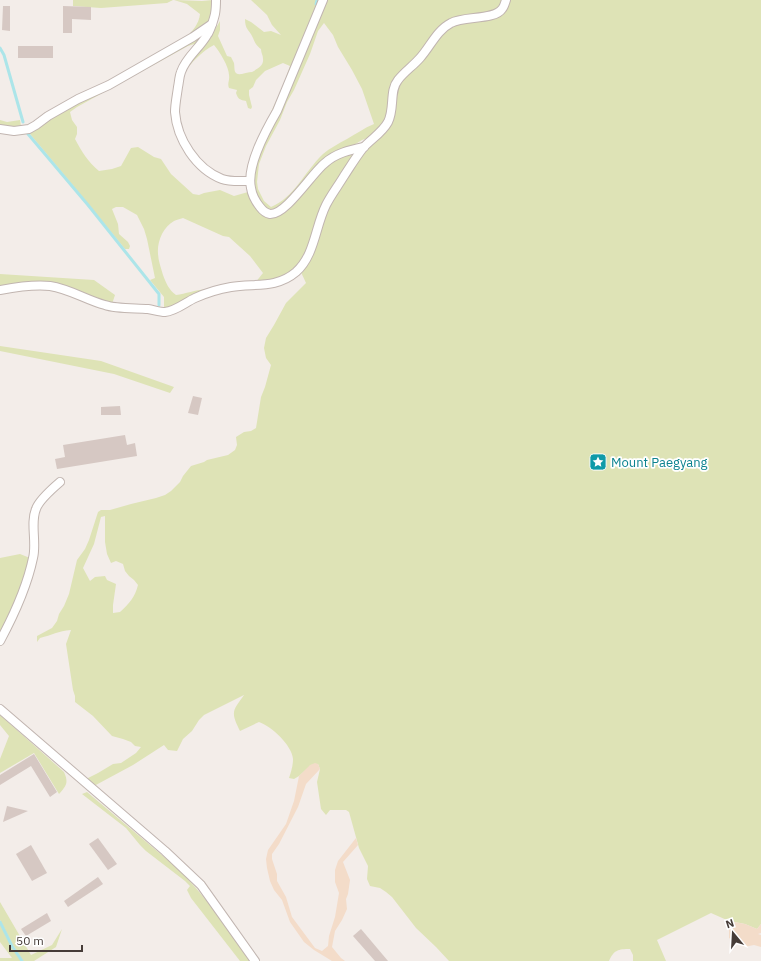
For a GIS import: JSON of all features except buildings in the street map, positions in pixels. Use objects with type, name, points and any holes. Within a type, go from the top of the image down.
[{"type":"street","points":[[216,0],[215,18],[207,35],[186,60],[180,73],[175,108],[177,123],[186,146],[193,157],[211,174],[223,180],[249,181]]},
{"type":"street","points":[[323,0],[277,111],[262,139],[249,181],[251,191],[257,204],[264,212],[270,214],[280,211],[289,203],[324,163],[340,153],[364,147]]},
{"type":"street","points":[[0,290],[23,286],[51,286],[73,292],[106,306],[164,312],[181,307],[195,298],[231,287],[276,283],[295,272],[304,264],[326,204],[355,158],[382,130],[388,121],[392,111],[393,87],[398,80],[420,58],[445,27],[459,20],[494,14],[501,10],[506,0]]},
{"type":"street","points":[[0,129],[14,131],[29,129],[48,116],[78,99],[109,85],[212,24]]},
{"type":"street","points":[[0,641],[18,606],[30,573],[34,557],[34,515],[36,508],[60,482]]},
{"type":"street","points":[[0,709],[165,851],[201,885],[255,961]]},
{"type":"green space","points":[[73,0],[173,0],[167,3],[101,8],[73,6]]},
{"type":"green space","points":[[174,0],[213,0],[210,23],[184,39],[195,28],[200,14],[187,4]]},
{"type":"green space","points":[[251,0],[317,0],[317,4],[318,0],[320,0],[275,110],[266,123],[283,86],[290,66],[283,63],[265,71],[256,80],[253,87],[249,90],[252,107],[251,109],[248,108],[246,101],[238,98],[236,93],[237,90],[229,88],[228,68],[214,45],[197,58],[183,74],[189,62],[205,46],[220,21],[218,36],[227,56],[231,57],[234,63],[236,73],[242,74],[252,72],[261,65],[263,59],[261,49],[256,44],[246,27],[245,19],[264,32],[271,31],[281,35],[272,25],[267,15]]},
{"type":"green space","points":[[326,0],[504,0],[500,9],[493,12],[458,18],[396,78],[387,120],[373,136],[362,140],[349,148],[298,189],[278,208],[270,211],[265,209],[260,203],[252,181],[259,153]],"holes":[[[324,23],[333,35],[338,47],[362,89],[374,124],[334,146],[323,154],[293,191],[279,203],[271,207],[264,201],[258,189],[257,182],[259,164],[266,146],[280,120],[310,54],[318,31]]]},
{"type":"green space","points":[[508,0],[761,0],[761,924],[757,929],[745,924],[729,921],[711,913],[657,940],[666,961],[633,961],[633,955],[630,949],[622,949],[615,952],[609,961],[449,961],[416,928],[392,897],[380,888],[370,886],[367,879],[368,866],[359,848],[349,812],[346,810],[330,810],[326,815],[321,809],[317,782],[320,769],[318,764],[311,765],[294,779],[289,778],[293,759],[292,754],[285,742],[275,732],[259,722],[240,731],[234,712],[244,695],[204,715],[192,731],[183,739],[177,751],[168,750],[164,745],[133,765],[94,786],[86,779],[113,764],[121,763],[136,753],[141,747],[112,736],[93,716],[75,702],[66,644],[71,630],[40,638],[37,642],[37,636],[52,628],[57,621],[69,594],[77,560],[85,549],[89,540],[98,512],[101,510],[110,510],[165,495],[180,482],[191,466],[228,455],[235,450],[237,445],[236,437],[244,432],[251,431],[256,428],[261,397],[271,365],[266,358],[264,348],[266,338],[286,303],[306,283],[300,270],[322,217],[357,160],[384,132],[395,88],[452,24],[486,18]],"holes":[[[105,516],[105,542],[107,554],[111,563],[116,561],[123,564],[125,571],[138,585],[131,600],[120,612],[113,613],[116,584],[107,580],[105,576],[95,577],[90,581],[83,568],[94,544],[101,517]]]},
{"type":"green space","points":[[196,38],[201,38],[197,45],[194,44],[188,46],[70,112],[72,120],[77,127],[75,139],[92,164],[99,171],[121,166],[131,148],[138,147],[154,157],[161,159],[171,174],[193,194],[199,195],[220,190],[234,196],[248,192],[271,217],[334,159],[351,153],[354,154],[307,252],[294,271],[275,281],[255,283],[263,273],[250,256],[229,237],[223,236],[183,218],[170,224],[164,231],[160,240],[158,256],[163,275],[171,291],[176,295],[210,290],[164,310],[164,297],[150,280],[155,278],[147,239],[137,215],[123,207],[116,207],[112,209],[118,224],[119,234],[128,242],[130,246],[129,249],[125,249],[30,134],[30,131],[49,118]]},
{"type":"green space","points":[[0,120],[7,122],[20,120],[21,126],[15,128],[0,126]]},
{"type":"green space","points":[[0,274],[94,280],[115,295],[112,304],[74,290],[0,288]]},
{"type":"green space","points":[[0,346],[101,361],[174,387],[170,393],[114,374],[0,351]]},
{"type":"green space","points":[[20,554],[30,558],[21,591],[0,636],[0,558]]},
{"type":"green space","points":[[0,715],[64,772],[66,784],[59,794],[34,753],[0,773],[0,759],[9,736],[0,725]]},
{"type":"green space","points":[[87,792],[187,878],[215,912],[250,961],[240,961],[191,898],[187,890],[190,886],[146,851],[126,828],[82,794]]},
{"type":"green space","points":[[0,902],[31,955],[52,945],[62,929],[56,947],[34,961],[23,961],[0,920]]},
{"type":"green space","points":[[0,923],[21,961],[0,961],[0,958],[12,958],[0,942]]},
{"type":"sand","points":[[315,763],[318,764],[320,769],[306,784],[298,807],[279,844],[272,854],[272,859],[277,874],[277,881],[286,897],[292,917],[315,948],[322,951],[328,946],[339,893],[335,882],[335,870],[338,861],[356,838],[358,845],[343,862],[350,880],[346,899],[347,909],[335,931],[332,947],[345,961],[332,961],[304,942],[290,922],[282,900],[274,890],[267,868],[266,859],[268,850],[286,824],[294,801],[299,776],[310,765]]},
{"type":"sand","points":[[729,921],[745,924],[757,929],[761,924],[761,933],[758,934],[761,935],[761,947],[754,945],[744,947],[729,938]]},
{"type":"waterway","points":[[316,4],[317,0]]},
{"type":"waterway","points":[[0,48],[4,55],[23,122]]},
{"type":"waterway","points":[[28,134],[88,205],[159,294],[159,305]]},
{"type":"waterway","points":[[0,922],[12,946],[22,961]]},
{"type":"place","name":"Mount Paegyang","points":[[598,462]]}]
